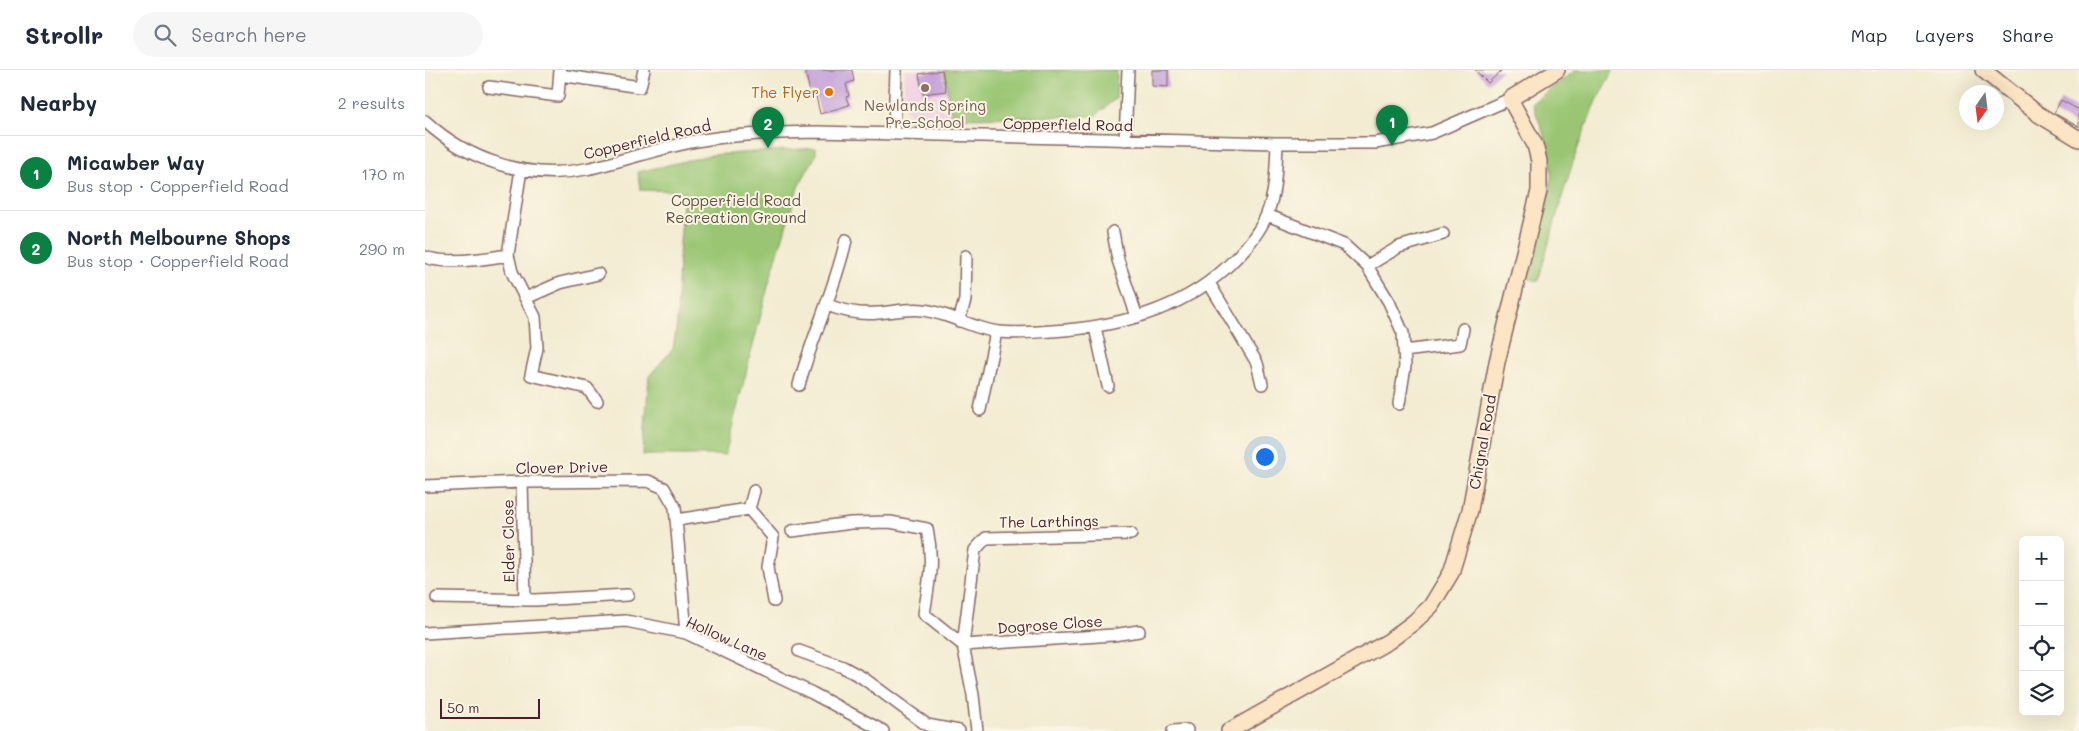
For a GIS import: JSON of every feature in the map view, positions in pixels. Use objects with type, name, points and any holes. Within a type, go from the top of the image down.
[{"type":"street","points":[[489,87],[558,96],[560,72],[641,87],[644,70]]},
{"type":"street","points":[[894,134],[896,70]]},
{"type":"street","points":[[1125,140],[1128,70]]},
{"type":"street","points":[[1510,99],[1557,70]]},
{"type":"street","points":[[1983,70],[2038,114],[2079,139]]},
{"type":"street","name":"Copperfield Road","points":[[425,121],[457,147],[496,163],[521,169],[550,172],[585,169],[694,141],[737,136],[817,132],[1277,143],[1375,143],[1432,133],[1510,99]]},
{"type":"street","name":"Chignal Road","points":[[1229,731],[1389,642],[1431,606],[1451,573],[1468,518],[1497,362],[1539,191],[1541,175],[1535,145],[1510,99]]},
{"type":"street","points":[[827,304],[843,311],[862,314],[923,310],[997,332],[1031,333],[1095,328],[1137,317],[1177,302],[1209,283],[1245,250],[1260,229],[1267,215],[1275,178],[1277,143]]},
{"type":"street","points":[[521,169],[508,255],[512,272],[535,317],[537,348],[531,375],[587,388],[597,401]]},
{"type":"street","points":[[1267,215],[1344,245],[1367,266],[1389,302],[1403,333],[1405,366],[1399,404]]},
{"type":"street","points":[[1113,232],[1118,260],[1137,317]]},
{"type":"street","points":[[1367,266],[1399,247],[1443,234]]},
{"type":"street","points":[[799,385],[813,337],[835,281],[846,240]]},
{"type":"street","points":[[425,257],[433,260],[485,259],[508,255]]},
{"type":"street","points":[[959,321],[965,300],[966,256]]},
{"type":"street","points":[[526,298],[560,284],[598,274]]},
{"type":"street","points":[[1209,283],[1257,363],[1262,384]]},
{"type":"street","points":[[1095,328],[1108,386]]},
{"type":"street","points":[[1404,351],[1460,344],[1463,329]]},
{"type":"street","points":[[980,410],[997,332]]},
{"type":"street","name":"Clover Drive","points":[[425,486],[522,482],[648,481],[664,488],[675,507],[686,633]]},
{"type":"street","name":"Elder Close","points":[[522,482],[525,600]]},
{"type":"street","points":[[749,509],[754,491]]},
{"type":"street","points":[[676,520],[749,509]]},
{"type":"street","points":[[749,509],[773,537],[768,567],[773,602]]},
{"type":"street","points":[[792,531],[861,522],[890,522],[927,529],[932,550],[930,580],[923,614],[963,645]]},
{"type":"street","name":"The Larthings","points":[[977,731],[973,695],[963,645],[975,550],[986,538],[1131,534]]},
{"type":"street","name":"Elder Close","points":[[437,598],[525,600],[629,595]]},
{"type":"street","name":"Hollow Lane","points":[[425,632],[626,621],[686,633],[812,693],[883,731]]},
{"type":"street","name":"Dogrose Close","points":[[963,645],[1113,635],[1139,630]]},
{"type":"street","points":[[799,652],[843,667],[863,678],[927,725],[959,731]]},
{"type":"street","points":[[1173,731],[1187,730]]},
{"type":"shaded area","points":[[905,70],[1117,70],[1116,98],[1095,116],[912,120],[903,105]]},
{"type":"green space","points":[[944,70],[1117,70],[1116,98],[1095,116],[952,118]]},
{"type":"green space","points":[[1576,70],[1613,70],[1589,120],[1569,173],[1538,281],[1527,278],[1550,192],[1551,166],[1546,142],[1532,103]]},
{"type":"green space","name":"Copperfield Road Recreation Ground","points":[[816,148],[816,155],[798,187],[770,279],[725,455],[643,455],[649,376],[673,349],[677,324],[679,256],[684,191],[640,190],[638,172],[711,155]]},
{"type":"building","name":"The Flyer","points":[[805,70],[852,70],[854,81],[846,84],[849,96],[846,97],[849,105],[820,114],[815,92],[810,93]]},
{"type":"building","points":[[942,70],[946,91],[923,94],[919,74]]},
{"type":"building","points":[[1152,70],[1168,70],[1168,87],[1152,86]]},
{"type":"building","points":[[1475,70],[1502,70],[1488,83]]},
{"type":"building","points":[[2061,100],[2079,110],[2079,127],[2054,113]]},
{"type":"place","name":"Newlands Spring Pre-School","points":[[925,88]]},
{"type":"place","name":"The Flyer","points":[[829,92]]},
{"type":"place","name":"Micawber Way","points":[[1392,146]]},
{"type":"place","name":"North Melbourne Shops","points":[[768,148]]}]
